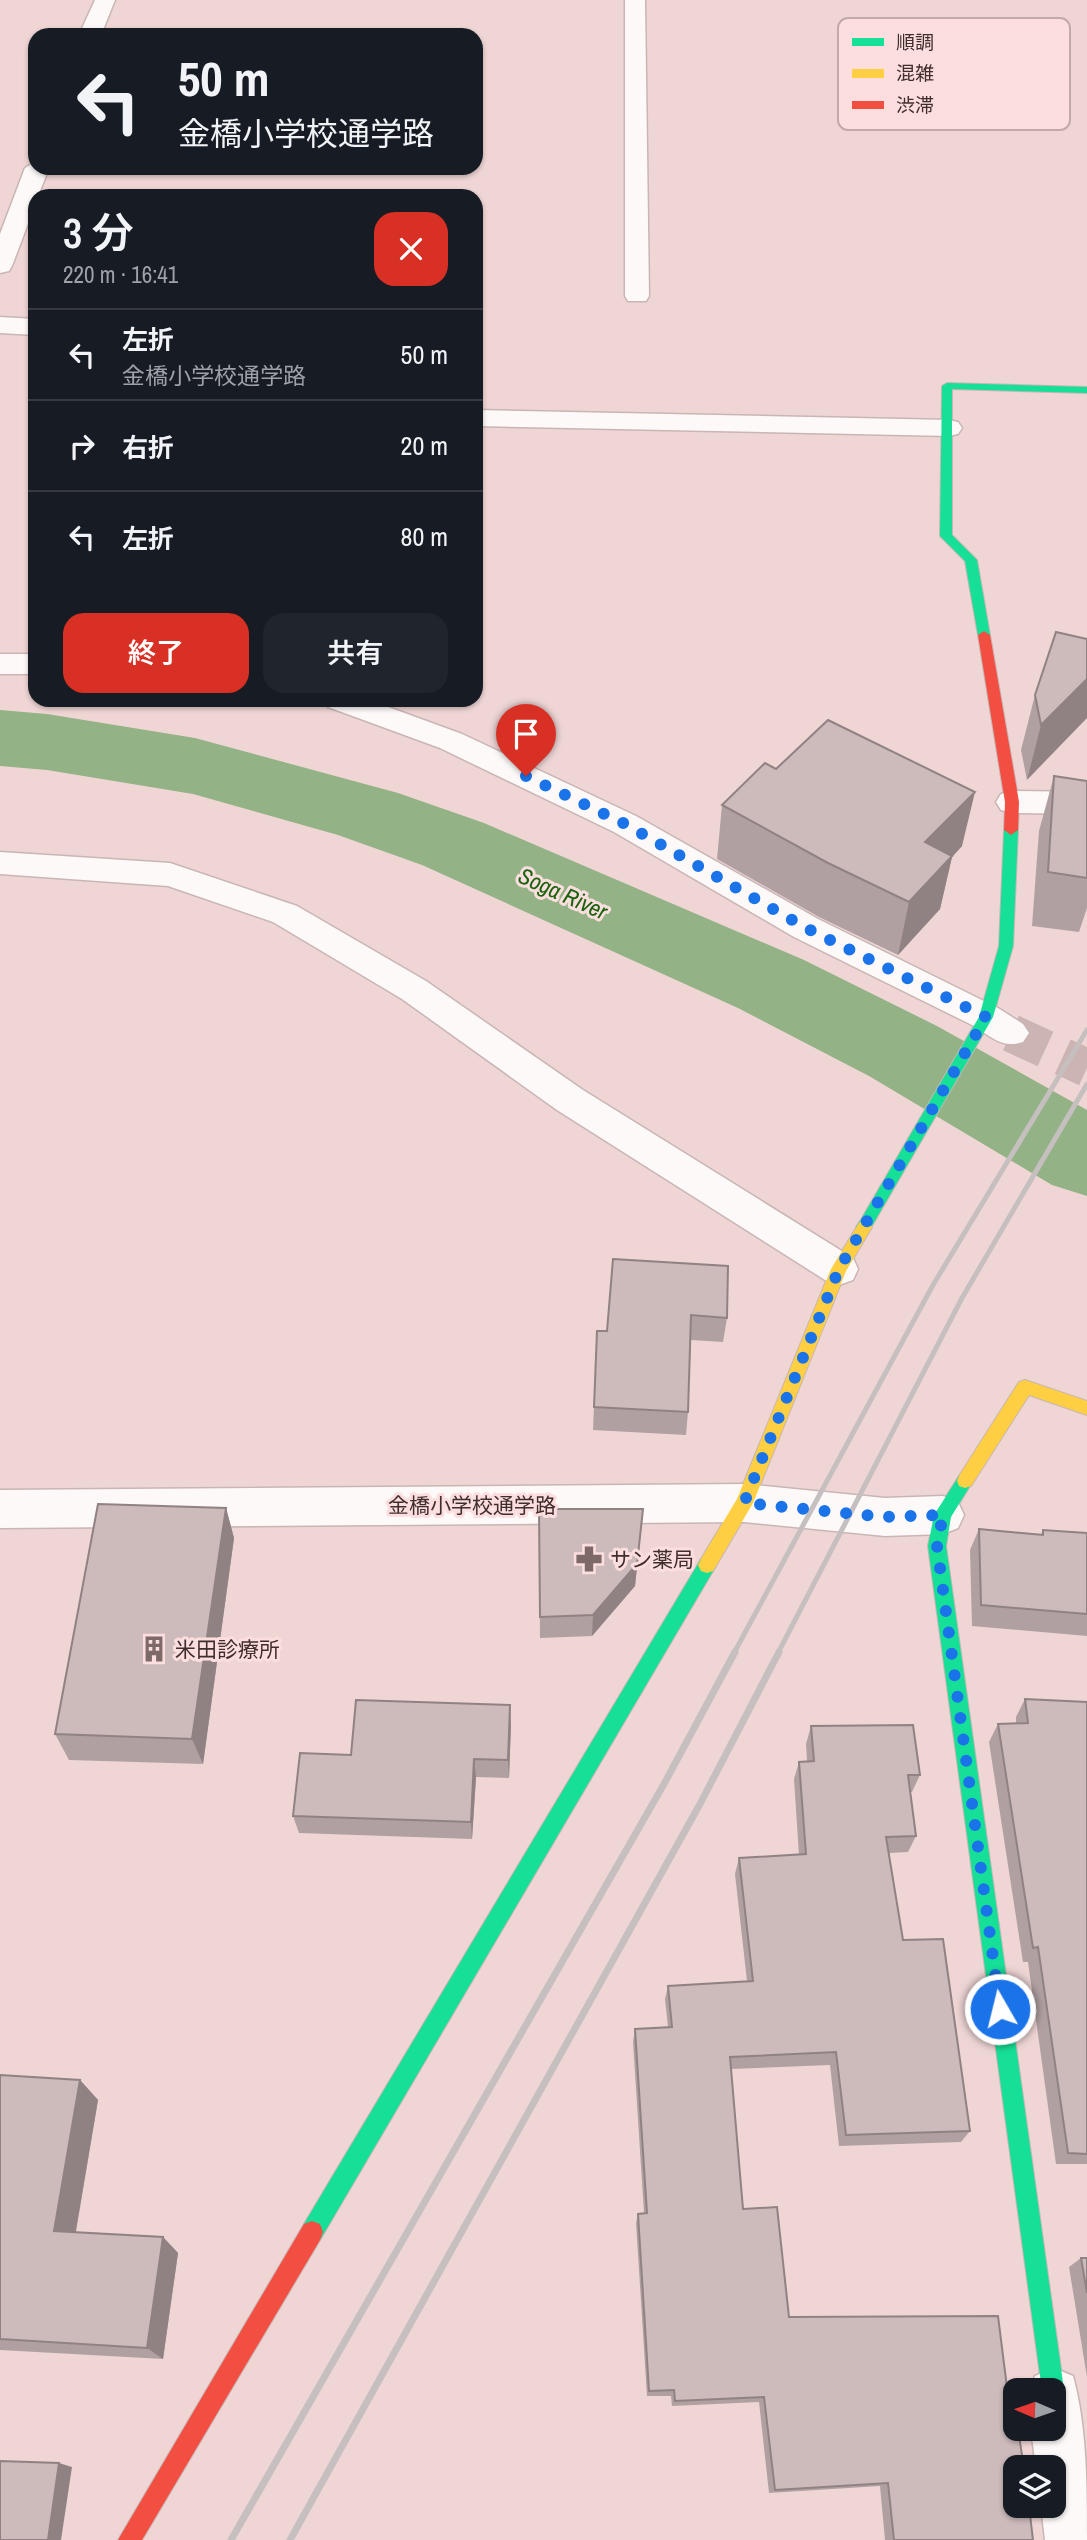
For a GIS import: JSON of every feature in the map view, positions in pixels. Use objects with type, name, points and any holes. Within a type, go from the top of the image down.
[{"type":"street","points":[[93,28],[105,0]]},
{"type":"street","points":[[635,0],[636,296]]},
{"type":"street","points":[[0,266],[28,192]]},
{"type":"street","points":[[0,325],[28,327]]},
{"type":"street","points":[[129,2540],[744,1503],[845,1259],[969,1047],[999,1025],[1006,946],[1012,802],[971,560],[946,536],[949,428],[947,386],[1087,390]]},
{"type":"street","points":[[483,418],[949,428]]},
{"type":"street","points":[[0,664],[28,664]]},
{"type":"street","points":[[358,707],[451,741],[625,824],[806,928],[999,1025]]},
{"type":"street","points":[[1012,802],[1087,803]]},
{"type":"street","points":[[0,863],[170,875],[285,914],[414,990],[581,1108],[712,1192],[845,1259]]},
{"type":"street","points":[[1051,2378],[937,1546],[943,1515],[1025,1387],[1087,1408]]},
{"type":"street","name":"金橋小学校通学路","points":[[0,1509],[744,1503],[885,1517],[943,1515]]},
{"type":"street","points":[[1060,2441],[1073,2540]]},
{"type":"building","points":[[1056,632],[1087,639],[1087,679],[1041,725],[1035,695]]},
{"type":"building","points":[[828,720],[975,792],[925,842],[952,856],[909,902],[828,863],[722,805],[765,763],[776,769]]},
{"type":"building","points":[[1054,776],[1087,781],[1087,878],[1048,872]]},
{"type":"building","points":[[613,1259],[728,1266],[727,1318],[691,1315],[688,1412],[594,1407],[597,1331],[607,1331]]},
{"type":"building","name":"米田診療所","points":[[98,1504],[226,1508],[192,1739],[55,1734]]},
{"type":"building","name":"サン薬局","points":[[539,1509],[643,1509],[637,1564],[593,1615],[540,1617]]},
{"type":"building","points":[[979,1529],[1043,1535],[1043,1530],[1087,1533],[1087,1614],[981,1605]]},
{"type":"building","points":[[1025,1699],[1087,1702],[1087,2154],[1068,2153],[1038,1947],[1033,1948],[998,1724],[1028,1723]]},
{"type":"building","points":[[356,1700],[510,1705],[508,1760],[474,1759],[471,1822],[293,1816],[300,1753],[351,1755]]},
{"type":"building","points":[[913,1725],[920,1775],[908,1775],[916,1836],[886,1837],[903,1940],[943,1939],[970,2131],[846,2135],[836,2052],[730,2057],[743,2209],[777,2207],[789,2317],[998,2316],[1006,2378],[1003,2378],[1003,2441],[1020,2441],[1022,2455],[1003,2455],[1003,2518],[1030,2518],[1033,2540],[894,2540],[888,2483],[775,2490],[764,2397],[675,2401],[674,2390],[649,2391],[638,2214],[647,2213],[635,2029],[672,2027],[668,1986],[753,1981],[739,1858],[806,1854],[799,1762],[814,1761],[811,1726]]},
{"type":"building","points":[[0,2075],[80,2080],[54,2231],[163,2237],[147,2348],[0,2339]]},
{"type":"building","points":[[1081,2258],[1087,2258],[1087,2293]]},
{"type":"building","points":[[0,2461],[59,2463],[48,2540],[0,2540]]},
{"type":"waterway","name":"Soga River","points":[[0,738],[47,742],[195,766],[368,814],[453,844],[771,984],[903,1051],[1087,1157]]},
{"type":"tunnel","points":[[1011,1033],[1087,1068]]},
{"type":"railway","points":[[734,1653],[933,1285],[1087,1030]]},
{"type":"railway","points":[[778,1653],[962,1298],[1087,1084]]},
{"type":"railway","points":[[231,2540],[664,1784],[735,1652]]},
{"type":"railway","points":[[290,2540],[700,1804],[779,1652]]},
{"type":"traffic: fast","points":[[984,635],[971,560],[946,536],[947,386],[1087,390]]},
{"type":"traffic: fast","points":[[864,1227],[986,1017],[1006,946],[1011,830]]},
{"type":"traffic: fast","points":[[965,1481],[943,1515],[937,1546],[1051,2378]]},
{"type":"traffic: fast","points":[[312,2232],[707,1565]]},
{"type":"traffic: slow","points":[[707,1565],[744,1503],[839,1269],[864,1227]]},
{"type":"traffic: slow","points":[[965,1481],[1025,1387],[1087,1408]]},
{"type":"traffic: jam","points":[[984,635],[1012,802],[1011,830]]},
{"type":"traffic: jam","points":[[129,2540],[312,2232]]},
{"type":"place","name":"サン薬局","points":[[589,1559]]},
{"type":"place","name":"米田診療所","points":[[154,1649]]},
{"type":"route","points":[[526,776],[625,824],[806,928],[986,1017],[839,1269],[744,1503],[885,1517],[943,1515],[937,1546],[1000,2009]]}]
